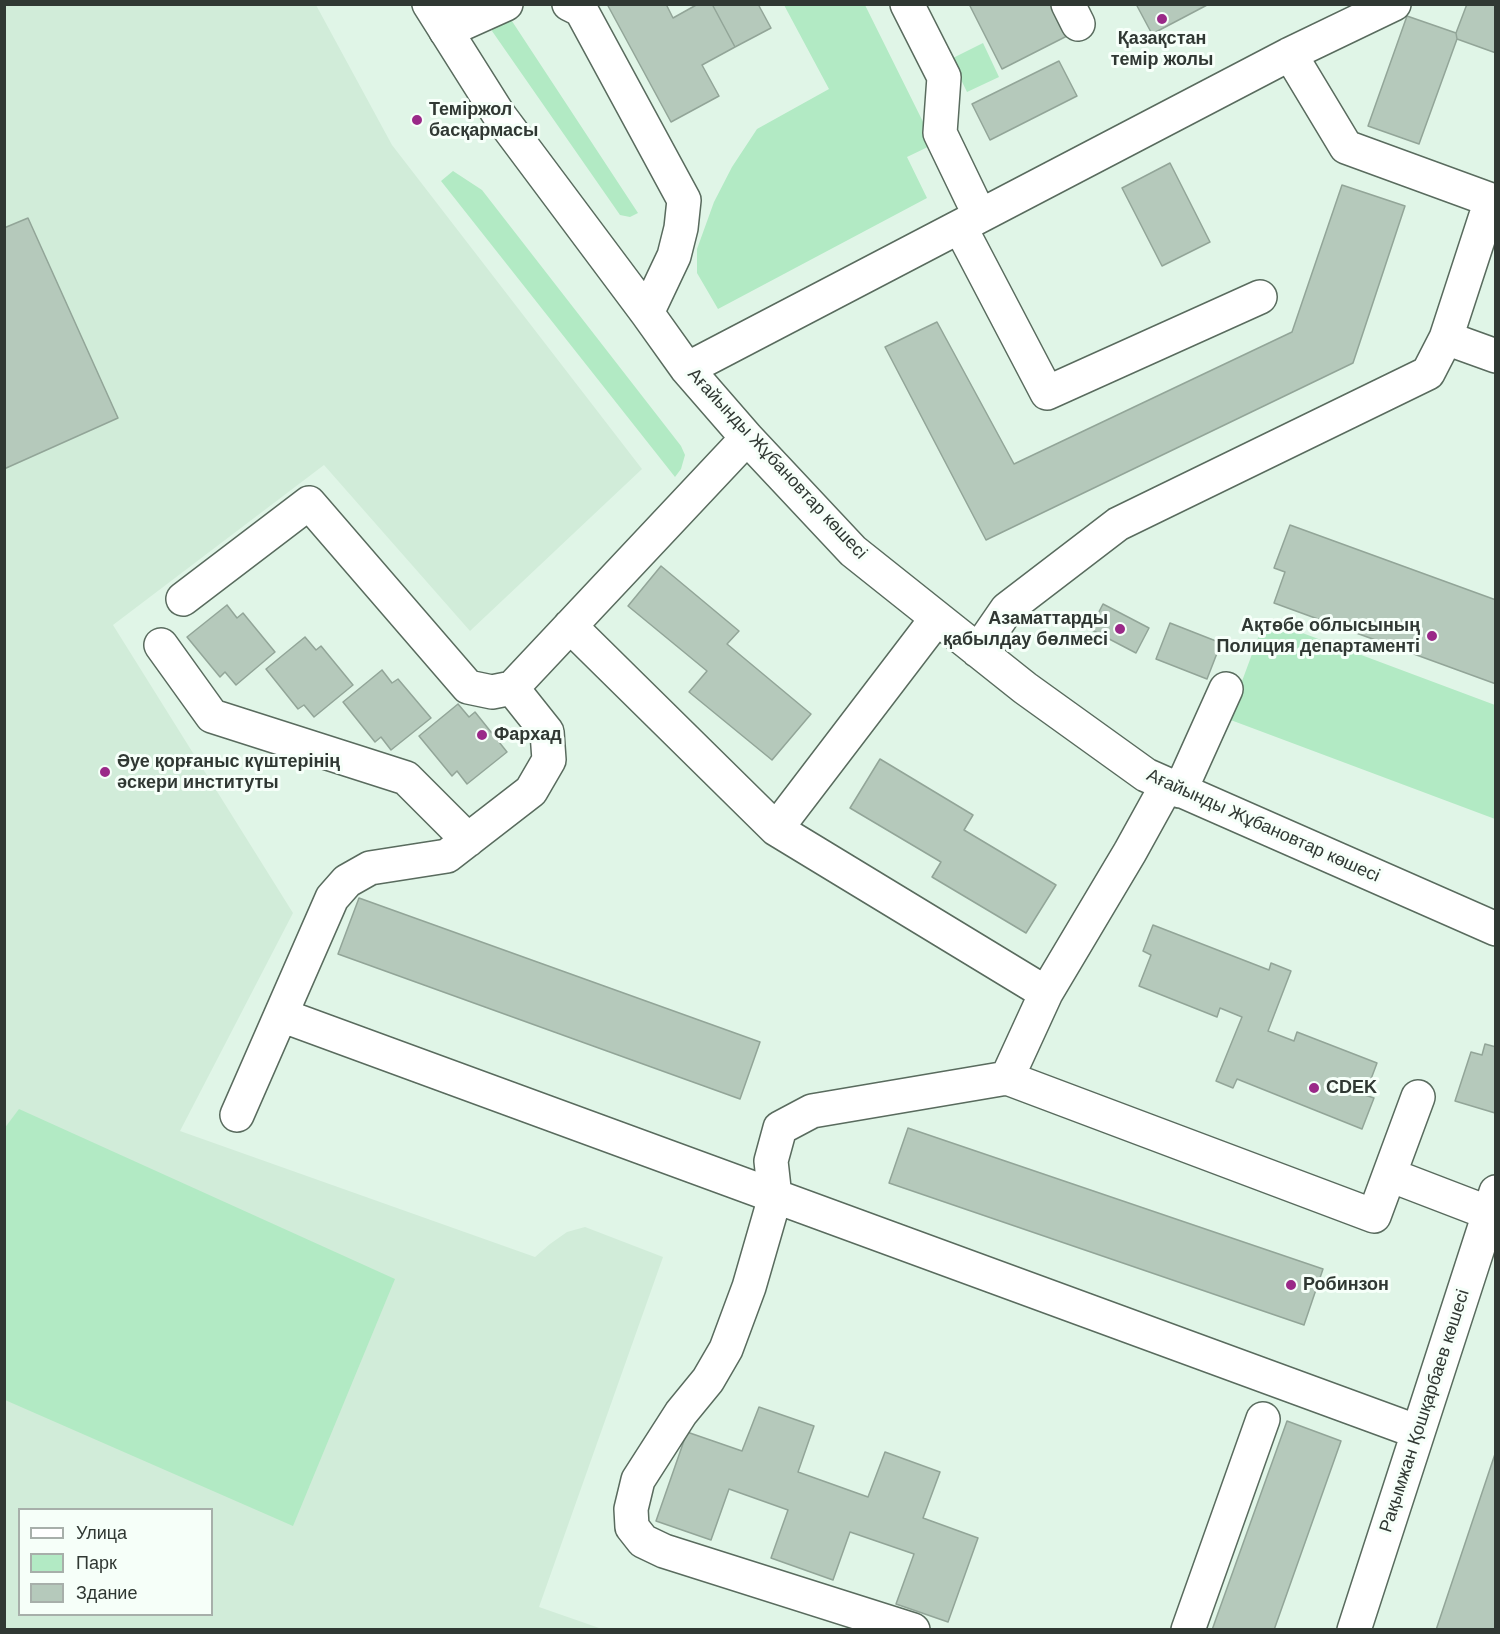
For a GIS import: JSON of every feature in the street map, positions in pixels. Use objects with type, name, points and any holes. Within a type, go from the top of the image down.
[{"type":"street","points":[[442,13],[506,4]]},
{"type":"street","points":[[569,4],[581,10],[684,200],[681,228],[674,256],[647,313]]},
{"type":"street","points":[[906,4],[944,77],[940,133],[970,221],[1047,393],[1260,297]]},
{"type":"street","points":[[687,369],[1290,54],[1394,4]]},
{"type":"street","name":"Ағайынды Жұбановтар көшесі","points":[[442,13],[499,115],[687,369],[747,438],[853,550],[1025,688],[1146,776],[1496,929]]},
{"type":"street","points":[[978,651],[1007,609],[1118,524],[1428,373],[1446,338],[1493,201],[1346,147],[1290,54]]},
{"type":"street","points":[[1446,338],[1496,356]]},
{"type":"street","points":[[183,599],[309,503],[468,687],[492,692],[512,688],[747,438]]},
{"type":"street","points":[[776,829],[937,618]]},
{"type":"street","points":[[570,626],[776,829],[1046,993]]},
{"type":"street","points":[[161,645],[212,716],[406,778],[468,840]]},
{"type":"street","points":[[237,1115],[332,898],[347,881],[370,868],[447,856],[531,791],[549,760],[547,732],[512,688]]},
{"type":"street","points":[[1007,1078],[1046,993],[1130,852],[1173,788],[1226,689]]},
{"type":"street","points":[[281,1015],[1418,1432]]},
{"type":"street","points":[[913,1629],[664,1551],[643,1541],[632,1527],[631,1509],[638,1480],[681,1413],[708,1380],[726,1349],[749,1287],[775,1197],[771,1161],[780,1128],[812,1111],[1007,1078],[1374,1216],[1418,1097]]},
{"type":"street","points":[[1390,1175],[1492,1202]]},
{"type":"street","name":"Рақымжан Қошқарбаев көшесі","points":[[1354,1629],[1492,1202]]},
{"type":"street","points":[[1188,1629],[1263,1419]]},
{"type":"shaded area","name":"Әуе қорғаныс күштерінің әскери институты","points":[[5,5],[316,5],[392,145],[642,469],[470,631],[324,465],[113,625],[293,913],[180,1131],[535,1257],[567,1232],[585,1227],[663,1257],[539,1607],[602,1629],[5,1630]]},
{"type":"green space","points":[[784,5],[865,5],[934,144],[907,157],[927,198],[718,309],[697,273],[697,249],[714,202],[732,167],[757,129],[829,89]]},
{"type":"green space","points":[[506,12],[638,213],[630,217],[620,215],[492,31],[494,23]]},
{"type":"green space","points":[[983,43],[999,77],[967,92],[951,59]]},
{"type":"green space","points":[[453,171],[482,190],[681,446],[685,455],[681,469],[675,477],[441,181]]},
{"type":"green space","points":[[1265,619],[1495,705],[1495,819],[1228,719]]},
{"type":"green space","points":[[19,1109],[395,1279],[293,1526],[5,1400],[4,1129]]},
{"type":"building","points":[[607,4],[666,4],[673,18],[698,4],[712,4],[735,47],[702,65],[719,96],[671,122]]},
{"type":"building","points":[[712,4],[758,4],[771,28],[735,47]]},
{"type":"building","points":[[969,4],[1051,4],[1067,36],[1002,69]]},
{"type":"building","name":"Қазақстан темір жолы","points":[[1136,4],[1209,4],[1152,34]]},
{"type":"building","points":[[1467,4],[1496,4],[1496,53],[1457,39],[1456,33]]},
{"type":"building","points":[[1407,16],[1456,33],[1457,39],[1419,144],[1368,126]]},
{"type":"building","points":[[1059,61],[1077,96],[990,140],[972,104]]},
{"type":"building","points":[[1170,163],[1210,242],[1162,266],[1122,188]]},
{"type":"building","points":[[1342,185],[1405,206],[1353,363],[986,540],[885,347],[937,322],[1014,464],[1292,332]]},
{"type":"building","points":[[28,218],[118,418],[4,469],[4,228]]},
{"type":"building","points":[[1290,525],[1496,600],[1496,684],[1274,603],[1285,572],[1274,568]]},
{"type":"building","points":[[661,566],[739,631],[727,644],[811,714],[772,760],[689,692],[707,671],[628,606]]},
{"type":"building","name":"Азаматтарды қабылдау бөлмесі","points":[[1103,604],[1149,628],[1136,653],[1090,629]]},
{"type":"building","points":[[227,605],[237,618],[243,613],[275,652],[236,685],[225,672],[220,677],[187,637]]},
{"type":"building","points":[[1170,623],[1221,643],[1207,679],[1156,659]]},
{"type":"building","points":[[305,637],[316,650],[321,646],[353,685],[314,717],[304,705],[298,709],[266,669]]},
{"type":"building","points":[[382,670],[392,683],[398,679],[431,718],[391,750],[381,737],[375,742],[343,702]]},
{"type":"building","points":[[458,704],[469,717],[475,712],[507,752],[467,784],[457,771],[452,776],[419,736]]},
{"type":"building","points":[[880,759],[973,815],[964,830],[1056,885],[1026,933],[932,877],[941,862],[850,808]]},
{"type":"building","points":[[359,898],[760,1042],[740,1099],[338,954]]},
{"type":"building","points":[[1153,925],[1269,970],[1271,963],[1291,971],[1268,1031],[1294,1041],[1297,1032],[1377,1063],[1365,1095],[1374,1098],[1362,1129],[1237,1079],[1233,1088],[1216,1081],[1242,1017],[1220,1008],[1217,1017],[1139,986],[1151,955],[1143,951]]},
{"type":"building","points":[[1485,1044],[1496,1047],[1495,1113],[1455,1101],[1471,1052],[1482,1055]]},
{"type":"building","points":[[908,1128],[1323,1269],[1304,1325],[889,1183]]},
{"type":"building","points":[[759,1407],[814,1426],[798,1472],[868,1497],[885,1452],[940,1472],[923,1518],[978,1538],[948,1622],[896,1604],[914,1554],[850,1532],[833,1580],[771,1558],[788,1510],[729,1489],[711,1540],[656,1521],[687,1432],[742,1451]]},
{"type":"building","points":[[1287,1421],[1341,1441],[1274,1630],[1212,1630]]},
{"type":"building","points":[[1496,1451],[1496,1630],[1436,1630]]},
{"type":"place","name":"Қазақстан темір жолы","points":[[1162,19]]},
{"type":"place","name":"Теміржол басқармасы","points":[[417,120]]},
{"type":"place","name":"Азаматтарды қабылдау бөлмесі","points":[[1120,629]]},
{"type":"place","name":"Ақтөбе облысының Полиция департаменті","points":[[1432,636]]},
{"type":"place","name":"Фархад","points":[[482,735]]},
{"type":"place","name":"Әуе қорғаныс күштерінің әскери институты","points":[[105,772]]},
{"type":"place","name":"CDEK","points":[[1314,1088]]},
{"type":"place","name":"Робинзон","points":[[1291,1285]]}]
